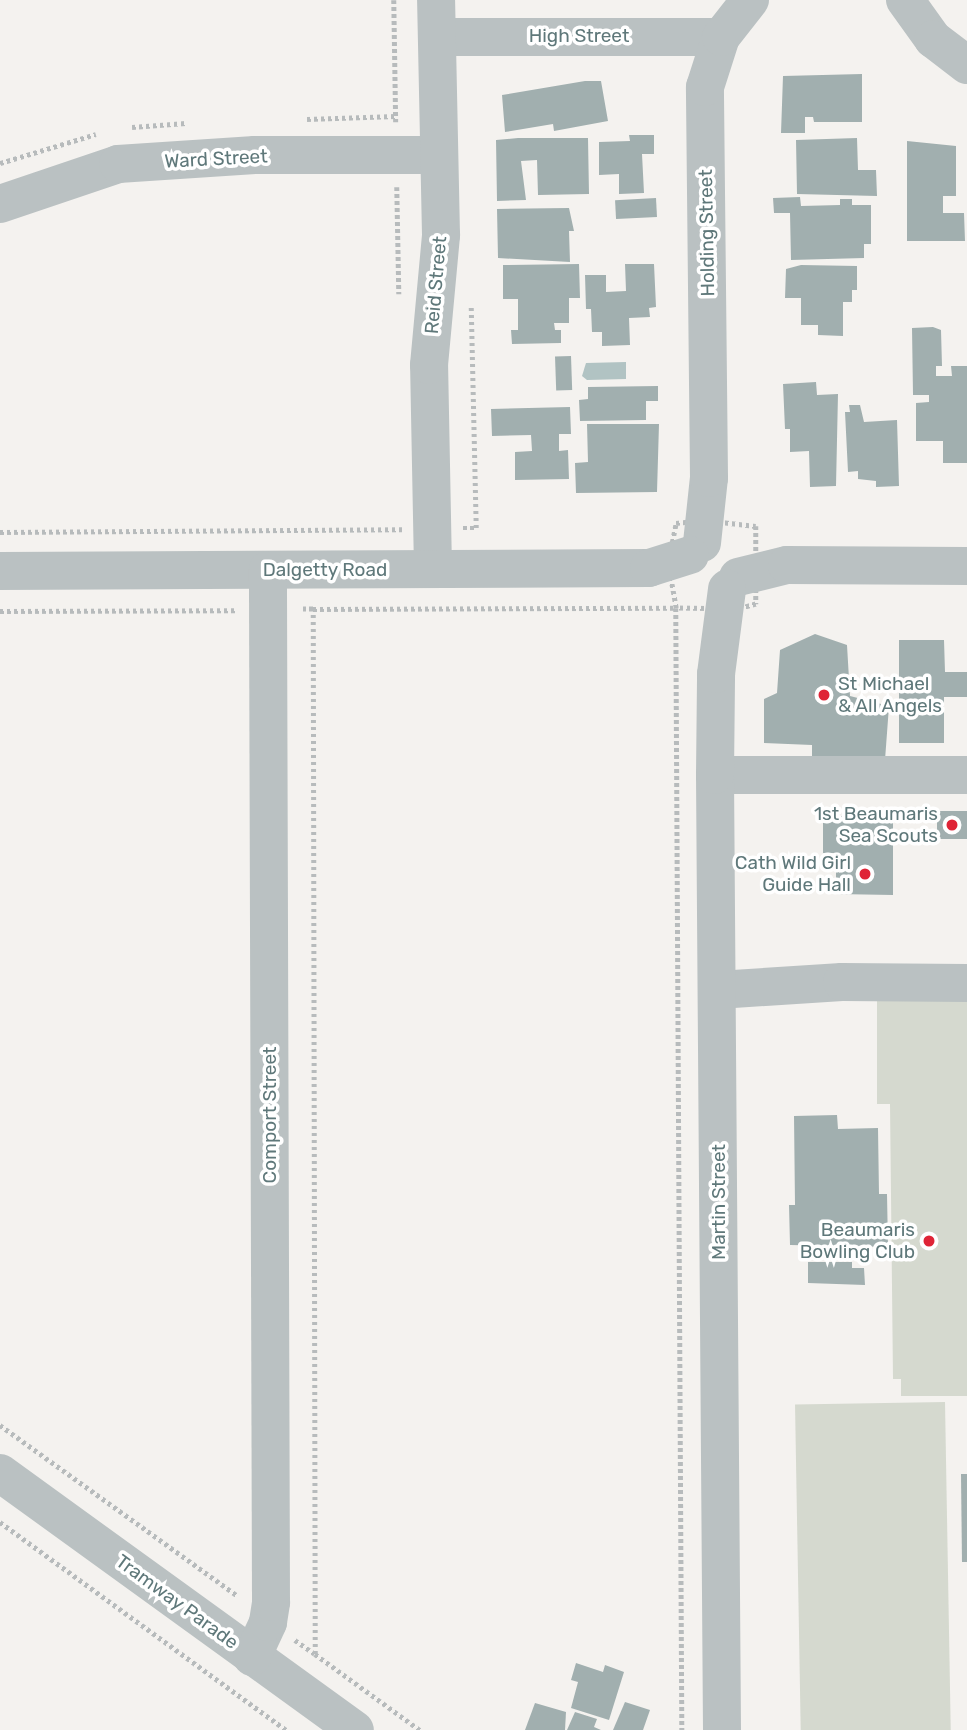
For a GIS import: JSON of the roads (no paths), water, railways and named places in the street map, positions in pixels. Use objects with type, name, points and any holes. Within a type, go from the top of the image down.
[{"type":"street","name":"Reid Street","points":[[433,569],[429,365],[440,265],[436,0]]},
{"type":"street","name":"Holding Street","points":[[714,566],[709,478],[705,87],[721,37],[750,0]]},
{"type":"street","points":[[905,0],[933,39],[967,65]]},
{"type":"street","name":"High Street","points":[[437,37],[721,37]]},
{"type":"street","name":"Ward Street","points":[[0,204],[118,164],[254,155],[392,175],[439,155]]},
{"type":"street","name":"Martin Street","points":[[714,566],[722,1730]]},
{"type":"street","name":"Dalgetty Road","points":[[0,571],[967,566]]},
{"type":"street","name":"Comport Street","points":[[252,1657],[270,1617],[271,1591],[268,570]]},
{"type":"street","points":[[715,775],[967,775]]},
{"type":"street","points":[[718,990],[842,982],[967,983]]},
{"type":"street","name":"Tramway Parade","points":[[0,1473],[355,1730]]},
{"type":"place","name":"St Michael & All Angels","points":[[824,695]]},
{"type":"place","name":"1st Beaumaris Sea Scouts","points":[[952,825]]},
{"type":"place","name":"Cath Wild Girl Guide Hall","points":[[865,874]]},
{"type":"place","name":"Beaumaris Bowling Club","points":[[929,1241]]}]
